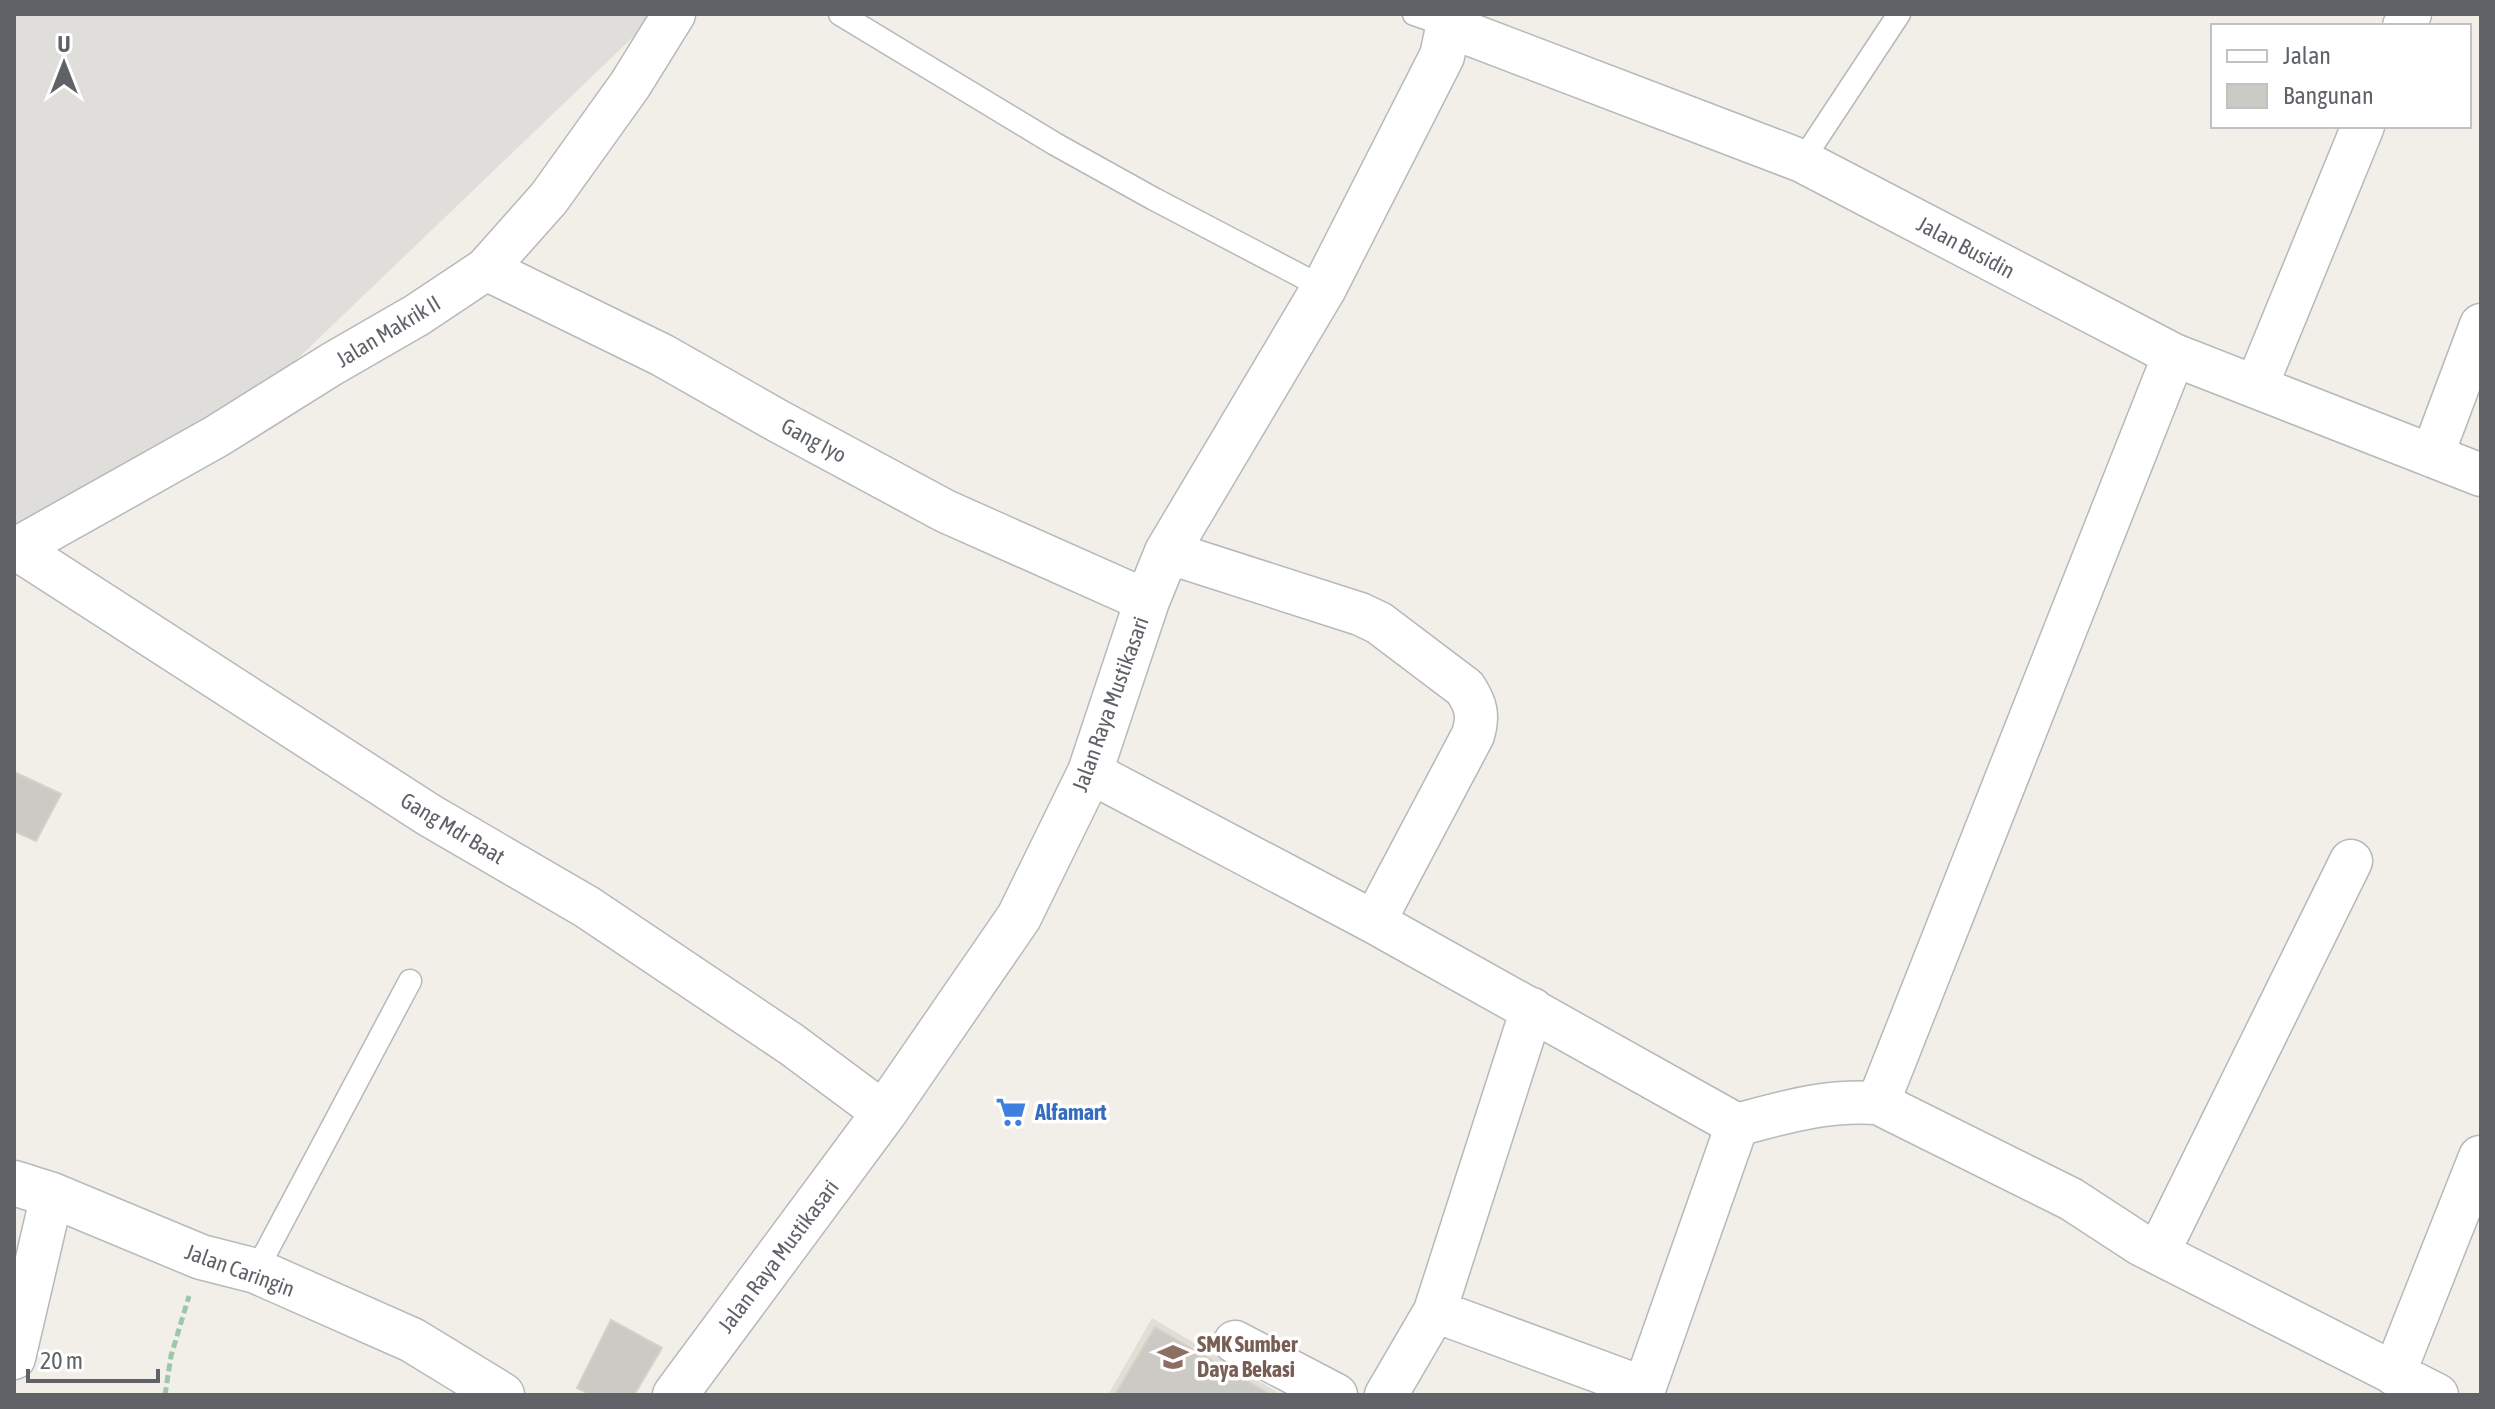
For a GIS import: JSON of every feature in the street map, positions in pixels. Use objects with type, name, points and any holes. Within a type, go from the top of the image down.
[{"type":"main road","name":"Jalan Raya Mustikasari","points":[[675,1395],[884,1113],[1019,917],[1090,772],[1147,601],[1167,552],[1324,288],[1442,56],[1437,18]]},
{"type":"main road","name":"Jalan Caringin","points":[[33,1189],[201,1257],[256,1271],[412,1340],[502,1395]]},
{"type":"street","name":"Jalan Makrik II","points":[[16,550],[217,436],[417,315],[486,269],[549,198],[630,85],[674,14]]},
{"type":"street","name":"Jalan Busidin","points":[[1437,18],[1802,161],[2174,355],[2481,475]]},
{"type":"street","points":[[2256,387],[2362,128]]},
{"type":"street","name":"Gang Iyo","points":[[486,269],[662,355],[945,511],[1147,601]]},
{"type":"street","points":[[2432,456],[2481,325]]},
{"type":"street","points":[[1878,1103],[2174,355]]},
{"type":"street","name":"Gang Mdr Baat","points":[[16,550],[429,815],[587,907],[791,1044],[884,1113]]},
{"type":"street","points":[[1167,552],[1331,602],[1379,623],[1465,688],[1474,703],[1478,718],[1473,735],[1374,922]]},
{"type":"street","points":[[1090,772],[1374,922],[1737,1125],[1819,1104],[1843,1101],[1878,1103],[2071,1199],[2158,1253],[2437,1395]]},
{"type":"street","points":[[2158,1253],[2351,861]]},
{"type":"street","points":[[1386,1395],[1435,1311],[1532,1009]]},
{"type":"street","points":[[1435,1311],[1643,1391],[1737,1125]]},
{"type":"street","points":[[2394,1374],[2480,1157]]},
{"type":"street","points":[[14,1358],[33,1189]]},
{"type":"street","points":[[1235,1342],[1336,1395]]},
{"type":"lane","points":[[840,14],[1068,151],[1324,288]]},
{"type":"lane","points":[[1802,161],[1899,14]]},
{"type":"lane","points":[[256,1271],[410,981]]},
{"type":"path","points":[[165,1395],[171,1356],[201,1257]]},
{"type":"shaded area","points":[[14,14],[657,14],[217,436],[14,533]]},
{"type":"shaded area","name":"SMK Sumber Daya Bekasi","points":[[1152,1318],[1282,1395],[1108,1395]]},
{"type":"building","points":[[14,772],[61,794],[36,841],[14,831]]},
{"type":"building","points":[[611,1320],[662,1348],[634,1395],[591,1395],[577,1388]]},
{"type":"building","name":"SMK Sumber Daya Bekasi","points":[[1155,1327],[1271,1395],[1115,1395]]},
{"type":"place","name":"Alfamart","points":[[1011,1112]]},
{"type":"place","name":"SMK Sumber Daya Bekasi","points":[[1173,1357]]}]
